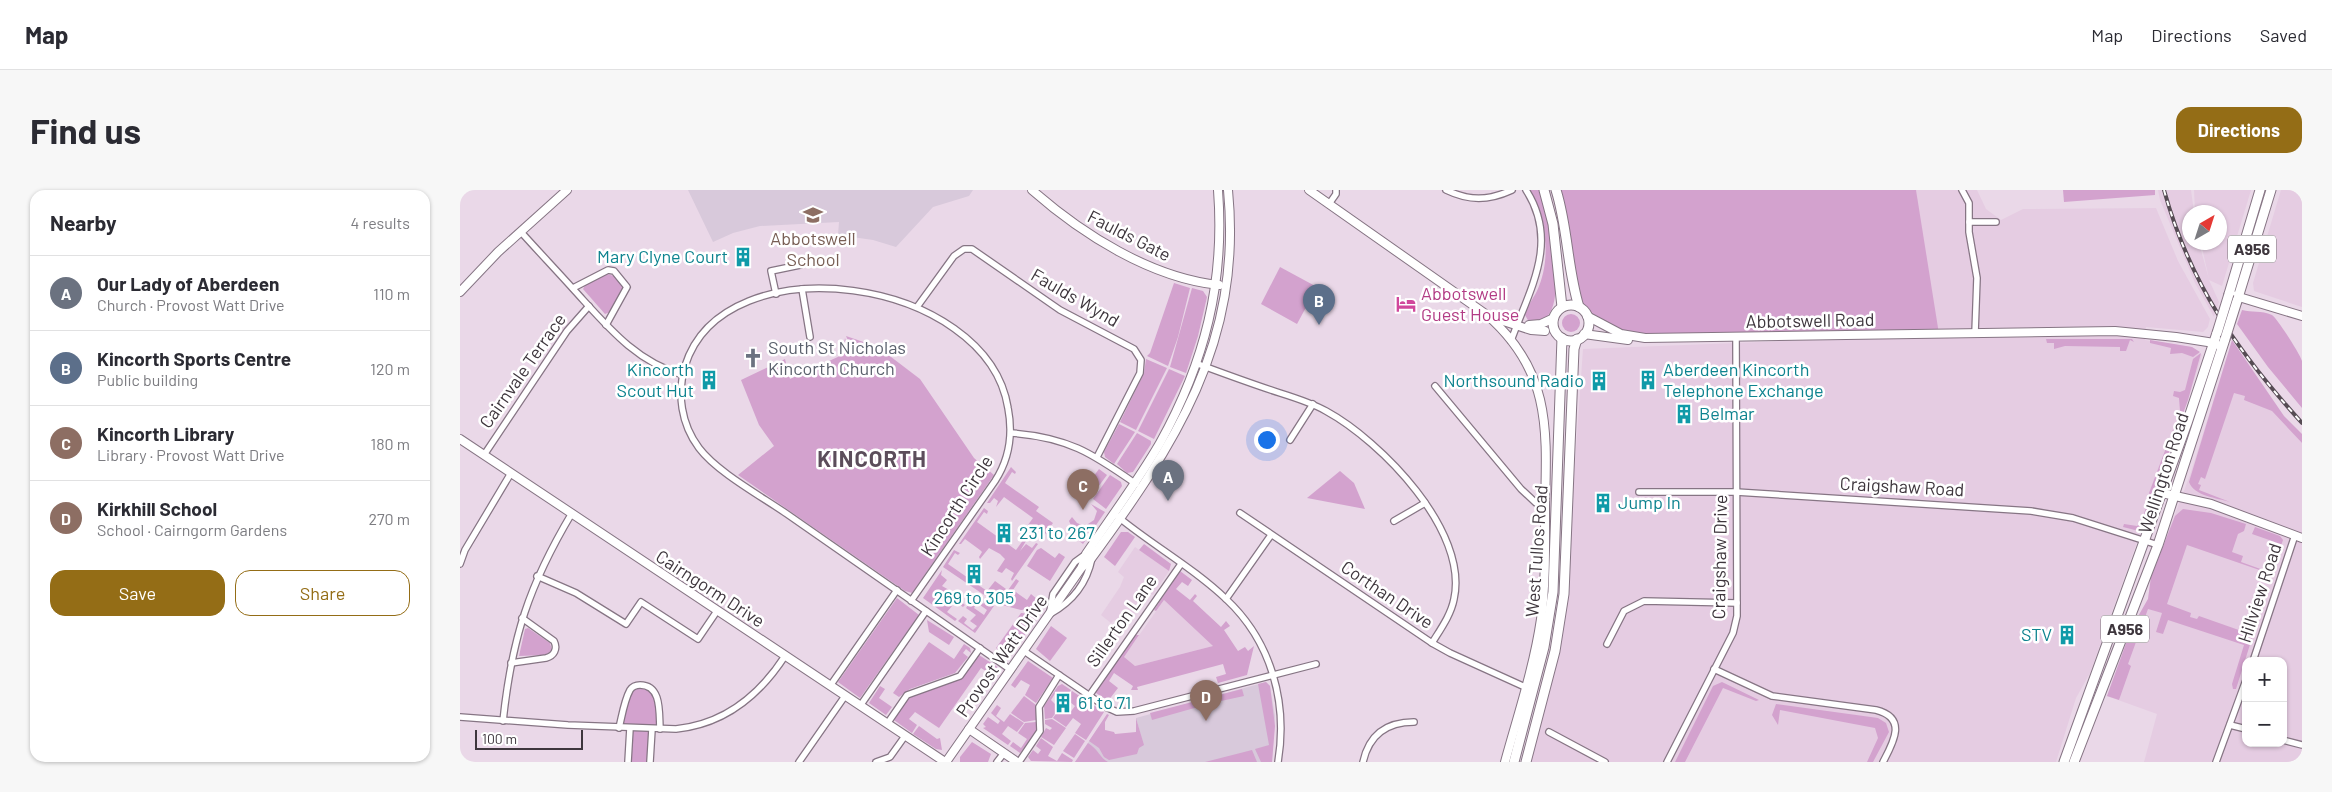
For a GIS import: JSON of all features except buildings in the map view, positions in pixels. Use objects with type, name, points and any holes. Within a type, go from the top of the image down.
[{"type":"main road","points":[[1544,190],[1553,224],[1562,307],[1554,318],[1554,330],[1562,338],[1580,337],[1588,326],[1587,316],[1579,307],[1570,266],[1565,223],[1556,190]]},
{"type":"main road","name":"Wellington Road","points":[[2066,761],[2162,493],[2220,343],[2217,333],[2235,297],[2260,190]]},
{"type":"main road","name":"Wellington Road","points":[[2074,762],[2158,545],[2220,343],[2271,190]]},
{"type":"main road","points":[[1562,307],[1573,305],[1579,307]]},
{"type":"main road","name":"West Tullos Road","points":[[1526,762],[1555,651],[1563,603],[1574,349],[1580,337]]},
{"type":"main road","name":"West Tullos Road","points":[[1514,762],[1544,648],[1553,592],[1562,338]]},
{"type":"street","points":[[460,292],[567,190]]},
{"type":"street","name":"Faulds Gate","points":[[1032,190],[1072,224],[1102,242],[1169,273],[1225,286]]},
{"type":"street","name":"Provost Watt Drive","points":[[1138,485],[1172,421],[1198,364],[1210,318],[1215,285],[1220,230],[1218,190]]},
{"type":"street","name":"Provost Watt Drive","points":[[946,762],[1182,422],[1207,367],[1222,311],[1229,256],[1228,190]]},
{"type":"street","points":[[1309,190],[1487,315],[1523,357],[1534,378],[1543,410],[1547,439],[1545,571],[1541,619],[1505,762]]},
{"type":"street","points":[[1329,204],[1336,194],[1336,190]]},
{"type":"street","points":[[1446,190],[1463,198],[1479,200],[1494,198],[1512,190]]},
{"type":"street","points":[[1511,341],[1535,281],[1541,253],[1537,213],[1526,190]]},
{"type":"street","points":[[1962,190],[1969,203],[1969,222],[1978,287],[1974,306],[1975,333]]},
{"type":"street","points":[[1969,222],[1996,222]]},
{"type":"street","points":[[521,232],[606,325],[639,355],[670,371],[683,374]]},
{"type":"street","name":"Faulds Wynd","points":[[917,307],[954,256],[964,249],[972,249],[1060,310],[1134,349],[1142,360],[1140,373],[1097,457]]},
{"type":"street","points":[[776,294],[771,271],[800,264]]},
{"type":"street","points":[[573,288],[610,270],[614,271],[624,282],[626,290],[606,325]]},
{"type":"street","name":"Kincorth Circle","points":[[833,288],[878,294],[917,307],[952,327],[989,359],[998,376],[1006,396],[1011,433],[1007,456],[998,476],[912,601],[708,457],[689,431],[683,413],[681,396],[683,374],[693,350],[702,336],[717,320],[737,307],[776,294],[802,289],[833,288]]},
{"type":"street","points":[[802,289],[810,337]]},
{"type":"street","points":[[2235,297],[2302,316]]},
{"type":"street","name":"Cairnvale Terrace","points":[[484,455],[567,332],[590,306]]},
{"type":"street","points":[[1487,315],[1517,325],[1545,331]]},
{"type":"street","points":[[1587,316],[1621,334],[1645,338]]},
{"type":"street","points":[[1517,325],[1537,325],[1554,318]]},
{"type":"street","name":"Abbotswell Road","points":[[1645,338],[2115,331],[2220,343]]},
{"type":"street","points":[[1580,337],[1626,340],[1645,338]]},
{"type":"street","name":"Craigshaw Drive","points":[[1667,762],[1733,633],[1737,603],[1736,337]]},
{"type":"street","points":[[1198,364],[1313,404],[1347,424],[1381,451],[1408,480],[1425,503],[1454,562],[1456,582],[1454,599],[1450,613],[1432,643]]},
{"type":"street","points":[[1434,386],[1521,489],[1533,501],[1546,506]]},
{"type":"street","points":[[1290,440],[1313,404]]},
{"type":"street","points":[[1011,433],[1056,440],[1077,447],[1097,457],[1138,485]]},
{"type":"street","name":"Cairngorm Drive","points":[[460,439],[717,612],[946,762]]},
{"type":"street","points":[[460,564],[463,548],[511,473]]},
{"type":"street","name":"Craigshaw Road","points":[[1639,492],[1736,492],[2053,514],[2158,545]]},
{"type":"street","points":[[2162,493],[2211,504],[2298,536]]},
{"type":"street","points":[[1394,521],[1425,503]]},
{"type":"street","points":[[503,721],[511,662],[522,618],[537,576],[572,513]]},
{"type":"street","name":"Corthan Drive","points":[[1240,513],[1432,643],[1525,687]]},
{"type":"street","points":[[1117,516],[1226,599],[1255,634],[1273,675],[1281,721],[1278,762]]},
{"type":"street","points":[[1226,599],[1271,535]]},
{"type":"street","name":"Hillview Road","points":[[2254,657],[2298,536]]},
{"type":"street","points":[[1089,556],[1090,572],[1067,604],[1050,614],[1053,594],[1075,562],[1089,556]]},
{"type":"street","name":"Sillerton Lane","points":[[1089,696],[1181,564]]},
{"type":"street","points":[[537,576],[576,593],[626,624],[641,602],[698,639],[717,612]]},
{"type":"street","points":[[830,686],[897,590]]},
{"type":"street","points":[[912,601],[1011,670]]},
{"type":"street","points":[[1607,644],[1619,617],[1624,611],[1644,601],[1737,603]]},
{"type":"street","points":[[860,706],[926,611]]},
{"type":"street","points":[[511,662],[546,658],[552,656],[554,652],[554,641],[522,618]]},
{"type":"street","points":[[887,724],[907,695],[960,676],[980,648]]},
{"type":"street","points":[[1024,651],[1109,709],[1130,712],[1316,664]]},
{"type":"street","points":[[460,717],[619,728],[691,728],[735,710],[761,688],[785,656]]},
{"type":"street","points":[[1714,669],[1772,696],[1881,711],[1892,720],[1896,730],[1894,741],[1884,762]]},
{"type":"street","points":[[969,729],[1018,762],[1040,732],[1039,706],[1060,675]]},
{"type":"street","points":[[619,728],[630,691],[640,685],[649,686],[655,692],[660,729]]},
{"type":"street","points":[[2216,762],[2242,691]]},
{"type":"street","points":[[799,762],[845,696]]},
{"type":"street","points":[[1363,762],[1370,742],[1376,734],[1391,725],[1414,722]]},
{"type":"street","points":[[2230,725],[2242,728]]},
{"type":"street","points":[[628,762],[630,728]]},
{"type":"street","points":[[650,762],[652,729]]},
{"type":"street","points":[[1549,732],[1605,762]]},
{"type":"street","points":[[876,762],[890,757],[905,736]]},
{"type":"street","points":[[2287,741],[2302,745]]},
{"type":"street","points":[[997,762],[1004,753]]},
{"type":"shaded area","name":"Abbotswell School","points":[[688,190],[973,190],[969,196],[933,207],[896,247],[873,240],[838,235],[839,222],[760,226],[733,233],[713,242]]},
{"type":"shaded area","points":[[1530,190],[1540,190],[1548,218],[1556,278],[1555,296],[1551,310],[1544,319],[1529,322],[1525,315],[1542,278],[1546,253],[1540,214]]},
{"type":"shaded area","points":[[1556,190],[1916,190],[1939,334],[1632,337],[1586,313],[1579,307]]},
{"type":"shaded area","points":[[1916,190],[1977,190],[1986,209],[2001,220],[2023,209],[2156,208],[2178,261],[2210,319],[2208,327],[2203,332],[2146,327],[2145,340],[2192,347],[2202,355],[2188,400],[2090,673],[2076,698],[2056,762],[1529,762],[1566,592],[1583,349],[1936,335],[1936,320],[1921,239]]},
{"type":"shaded area","points":[[2063,190],[2155,190],[2155,195],[2064,202]]},
{"type":"shaded area","points":[[2158,190],[2191,190],[2193,205],[2182,205],[2182,250],[2201,250],[2209,279],[2203,250],[2227,250],[2227,205],[2195,205],[2194,190],[2251,190],[2222,286],[2209,280],[2219,302],[2214,317],[2195,283],[2160,200]]},
{"type":"shaded area","points":[[2281,190],[2302,190],[2302,307],[2254,291],[2253,283]]},
{"type":"shaded area","points":[[1280,267],[1317,287],[1297,324],[1261,304]]},
{"type":"shaded area","points":[[607,274],[614,276],[623,287],[610,312],[605,314],[583,289],[586,284]]},
{"type":"shaded area","points":[[1174,283],[1190,288],[1178,337],[1168,366],[1147,356],[1150,353]]},
{"type":"shaded area","points":[[1192,288],[1203,291],[1207,297],[1198,336],[1186,373],[1170,367]]},
{"type":"shaded area","points":[[2242,310],[2272,315],[2279,322],[2293,344],[2302,361],[2302,408],[2268,367],[2237,324]]},
{"type":"shaded area","points":[[1567,314],[1575,314],[1580,319],[1578,330],[1567,332],[1562,327],[1562,319]]},
{"type":"shaded area","points":[[846,336],[878,347],[920,379],[974,458],[994,475],[912,593],[905,591],[738,475],[774,446],[759,425],[741,380],[785,359],[790,379],[842,355],[845,338],[848,348],[851,347]]},
{"type":"shaded area","points":[[2046,339],[2132,339],[2134,342],[2130,340],[2126,351],[2120,351],[2120,347],[2065,346],[2054,349],[2054,343],[2047,343]]},
{"type":"shaded area","points":[[2150,340],[2192,347],[2200,352],[2193,357],[2182,353],[2170,354],[2171,348],[2150,343]]},
{"type":"shaded area","points":[[2232,340],[2284,416],[2302,434],[2302,443],[2272,411],[2244,400],[2245,396],[2234,393],[2205,479],[2201,477],[2198,484],[2201,485],[2199,490],[2230,502],[2201,493],[2192,487],[2189,482]]},
{"type":"shaded area","points":[[2201,353],[2188,400],[2142,526],[2135,530],[2123,527],[2124,524],[2137,526],[2141,523],[2149,493],[2180,411],[2179,398],[2173,396],[2174,391],[2180,392],[2185,390],[2193,359]]},
{"type":"shaded area","points":[[2227,357],[2302,443],[2302,762],[2144,762],[2157,714],[2107,696],[2132,627],[2148,599],[2151,577],[2190,475]]},
{"type":"shaded area","points":[[1146,359],[1167,368],[1136,430],[1120,422],[1144,373]]},
{"type":"shaded area","points":[[1169,369],[1185,376],[1154,439],[1138,431]]},
{"type":"shaded area","points":[[1119,424],[1135,432],[1114,464],[1105,457],[1104,452]]},
{"type":"shaded area","points":[[1137,433],[1151,441],[1151,444],[1133,472],[1127,473],[1117,464]]},
{"type":"shaded area","points":[[1011,467],[1016,472],[1015,474],[1012,472],[1005,483],[1039,507],[1036,511],[1053,523],[1041,540],[1039,537],[1042,532],[1032,525],[1029,529],[1025,529],[1033,518],[1004,497],[996,507],[998,501],[994,498],[990,503],[987,503]]},
{"type":"shaded area","points":[[1099,469],[1107,475],[1092,495],[1084,489]]},
{"type":"shaded area","points":[[1340,471],[1354,483],[1365,509],[1307,498]]},
{"type":"shaded area","points":[[1110,475],[1121,482],[1122,486],[1106,509],[1093,499]]},
{"type":"shaded area","points":[[1091,504],[1105,512],[1083,544],[1078,540],[1069,521],[1072,517],[1077,523],[1085,526],[1094,520],[1097,511]]},
{"type":"shaded area","points":[[984,508],[988,511],[987,514],[984,512],[977,522],[1016,550],[1024,539],[1026,541],[1020,551],[1026,544],[1032,548],[1036,543],[1038,544],[1012,581],[1014,573],[1006,568],[1002,573],[997,571],[1005,559],[1000,554],[989,548],[980,559],[979,557],[982,552],[965,539],[959,544]]},
{"type":"shaded area","points":[[2183,509],[2211,513],[2246,524],[2244,531],[2238,534],[2232,552],[2243,556],[2241,562],[2266,571],[2268,567],[2276,569],[2274,575],[2187,545],[2167,604],[2191,613],[2190,617],[2197,619],[2199,616],[2253,635],[2246,657],[2242,657],[2242,670],[2236,689],[2233,689],[2232,684],[2244,645],[2168,620],[2163,634],[2156,632],[2162,613],[2148,609],[2128,664],[2131,666],[2119,700],[2107,696],[2132,627],[2148,599],[2151,577],[2175,516]]},
{"type":"shaded area","points":[[2255,527],[2280,536],[2283,540],[2275,563],[2268,560],[2275,542],[2252,534]]},
{"type":"shaded area","points":[[1121,532],[1128,532],[1135,537],[1115,566],[1104,557]]},
{"type":"shaded area","points":[[1144,544],[1171,564],[1169,571],[1139,550]]},
{"type":"shaded area","points":[[1135,547],[1169,571],[1153,595],[1148,593],[1124,627],[1114,620],[1111,623],[1101,615],[1120,587],[1124,577],[1118,572]]},
{"type":"shaded area","points":[[1041,548],[1055,558],[1059,553],[1065,557],[1050,581],[1027,566],[1037,550]]},
{"type":"shaded area","points":[[954,550],[960,553],[958,555],[955,553],[948,564],[987,591],[995,581],[1006,589],[996,603],[943,567]]},
{"type":"shaded area","points":[[942,570],[941,575],[947,580],[942,586],[958,595],[956,598],[965,605],[963,607],[949,597],[946,601],[952,606],[947,612],[957,619],[955,621],[923,598]]},
{"type":"shaded area","points":[[1180,571],[1192,580],[1188,586],[1182,582],[1176,589],[1190,600],[1195,594],[1197,596],[1193,601],[1221,627],[1226,621],[1230,626],[1224,630],[1238,651],[1245,647],[1248,651],[1254,646],[1247,675],[1218,683],[1216,677],[1226,674],[1223,664],[1137,687],[1138,690],[1131,690],[1133,686],[1114,673],[1109,681],[1118,688],[1108,701],[1096,693],[1096,690],[1135,635],[1139,635],[1124,657],[1135,666],[1213,646],[1164,600],[1156,611],[1154,610]]},
{"type":"shaded area","points":[[1016,579],[1019,581],[1013,590],[1027,600],[1031,594],[1037,599],[1029,609],[1021,610],[998,604]]},
{"type":"shaded area","points":[[897,598],[919,615],[860,698],[838,682]]},
{"type":"shaded area","points":[[972,600],[977,603],[974,608],[984,615],[987,610],[980,605],[982,603],[986,600],[994,606],[975,633],[958,621],[963,616],[967,619],[964,623],[973,630],[977,626],[970,621],[976,615],[966,608]]},
{"type":"shaded area","points":[[1164,600],[1200,631],[1213,646],[1135,666],[1123,658]]},
{"type":"shaded area","points":[[1021,613],[1031,614],[1036,620],[1008,657],[996,648]]},
{"type":"shaded area","points":[[927,620],[954,637],[949,645],[929,632]]},
{"type":"shaded area","points":[[1051,626],[1067,638],[1050,661],[1036,649]]},
{"type":"shaded area","points":[[528,628],[550,643],[552,650],[546,655],[519,656],[525,629]]},
{"type":"shaded area","points":[[929,642],[954,659],[964,644],[970,648],[971,653],[966,649],[963,653],[968,657],[955,673],[910,689],[899,697],[893,693]]},
{"type":"shaded area","points":[[979,655],[999,668],[999,672],[989,685],[983,681],[989,673],[981,668],[939,728],[915,712],[909,719],[917,725],[912,733],[894,720],[909,697],[954,681]]},
{"type":"shaded area","points":[[1028,661],[1053,678],[1036,703],[1025,695],[1030,685],[1021,680],[1015,688],[1011,685]]},
{"type":"shaded area","points":[[1266,682],[1270,686],[1275,716],[1272,762],[1075,762],[1098,728],[1116,746],[1142,740],[1136,718]]},
{"type":"shaded area","points":[[1266,682],[1270,686],[1275,726],[1272,762],[1261,762],[1255,749],[1269,745],[1258,684]]},
{"type":"shaded area","points":[[1722,682],[1759,700],[1756,701],[1723,688],[1685,762],[1675,762],[1713,686]]},
{"type":"shaded area","points":[[1062,684],[1071,690],[1065,698],[1056,692],[1051,700],[1059,708],[1052,718],[1045,719],[1044,706],[1058,686]]},
{"type":"shaded area","points":[[636,686],[653,689],[660,729],[652,729],[650,762],[628,762],[630,728],[619,728],[630,691]]},
{"type":"shaded area","points":[[880,686],[885,689],[879,698],[892,707],[886,715],[869,703]]},
{"type":"shaded area","points":[[1242,689],[1244,696],[1205,702],[1205,705],[1152,720],[1150,713]]},
{"type":"shaded area","points":[[1072,691],[1104,712],[1086,740],[1075,733],[1081,724],[1073,718],[1066,727],[1053,718],[1060,708],[1069,714],[1075,706],[1066,699]]},
{"type":"shaded area","points":[[1024,696],[1036,705],[1036,720],[1024,722],[1011,713]]},
{"type":"shaded area","points":[[1776,704],[1878,718],[1886,723],[1889,732],[1873,762],[1867,762],[1878,738],[1875,728],[1780,710],[1778,725],[1772,715]]},
{"type":"shaded area","points":[[997,705],[1001,708],[996,716],[1004,722],[1010,714],[1024,723],[1017,732],[1008,726],[1002,734],[1011,741],[1008,745],[983,728],[986,727],[983,724],[988,717],[998,724],[1000,721],[991,713]]},
{"type":"shaded area","points":[[1107,714],[1109,715],[1105,722],[1105,730],[1115,734],[1136,732],[1136,718],[1144,745],[1139,748],[1137,754],[1109,760],[1104,757],[1099,748],[1089,741]]},
{"type":"shaded area","points":[[1052,719],[1066,728],[1054,745],[1041,737],[1046,728],[1050,730],[1052,728],[1045,724],[1045,720]]},
{"type":"shaded area","points":[[1036,722],[1037,731],[1020,753],[1010,746],[1013,742],[1021,748],[1027,739],[1018,733],[1025,723]]},
{"type":"shaded area","points":[[919,726],[937,739],[940,738],[942,750],[936,749],[913,734]]},
{"type":"shaded area","points":[[1075,734],[1085,741],[1074,758],[1063,751]]},
{"type":"shaded area","points":[[1041,738],[1053,747],[1048,756],[1057,761],[1062,753],[1073,760],[1072,762],[1031,761],[1028,757],[1033,750],[1038,754],[1041,750],[1036,746]]},
{"type":"shaded area","points":[[972,742],[991,754],[988,762],[960,762],[960,757]]},
{"type":"shaded area","points":[[1088,743],[1103,758],[1108,762],[1075,762]]},
{"type":"shaded area","points":[[1252,750],[1257,762],[1205,762]]},
{"type":"railway","points":[[2164,190],[2187,256],[2218,315],[2257,369],[2302,423]]},
{"type":"place","name":"Abbotswell School","points":[[813,215]]},
{"type":"place","name":"Mary Clyne Court","points":[[743,257]]},
{"type":"place","name":"Abbotswell Guest House","points":[[1406,304]]},
{"type":"place","name":"Kincorth Sports Centre","points":[[1319,325]]},
{"type":"place","name":"South St Nicholas Kincorth Church","points":[[753,358]]},
{"type":"place","name":"Kincorth Scout Hut","points":[[709,380]]},
{"type":"place","name":"Aberdeen Kincorth Telephone Exchange","points":[[1648,380]]},
{"type":"place","name":"Northsound Radio","points":[[1599,381]]},
{"type":"place","name":"Belmar","points":[[1684,414]]},
{"type":"place","name":"Our Lady of Aberdeen","points":[[1168,501]]},
{"type":"place","name":"Jump In","points":[[1603,503]]},
{"type":"place","name":"Kincorth Library","points":[[1083,510]]},
{"type":"place","name":"231 to 267","points":[[1004,533]]},
{"type":"place","name":"269 to 305","points":[[974,574]]},
{"type":"place","name":"STV","points":[[2067,635]]},
{"type":"place","name":"61 to 71","points":[[1063,703]]},
{"type":"place","name":"Kirkhill School","points":[[1206,721]]},
{"type":"district","name":"KINCORTH","points":[[872,459]]}]
